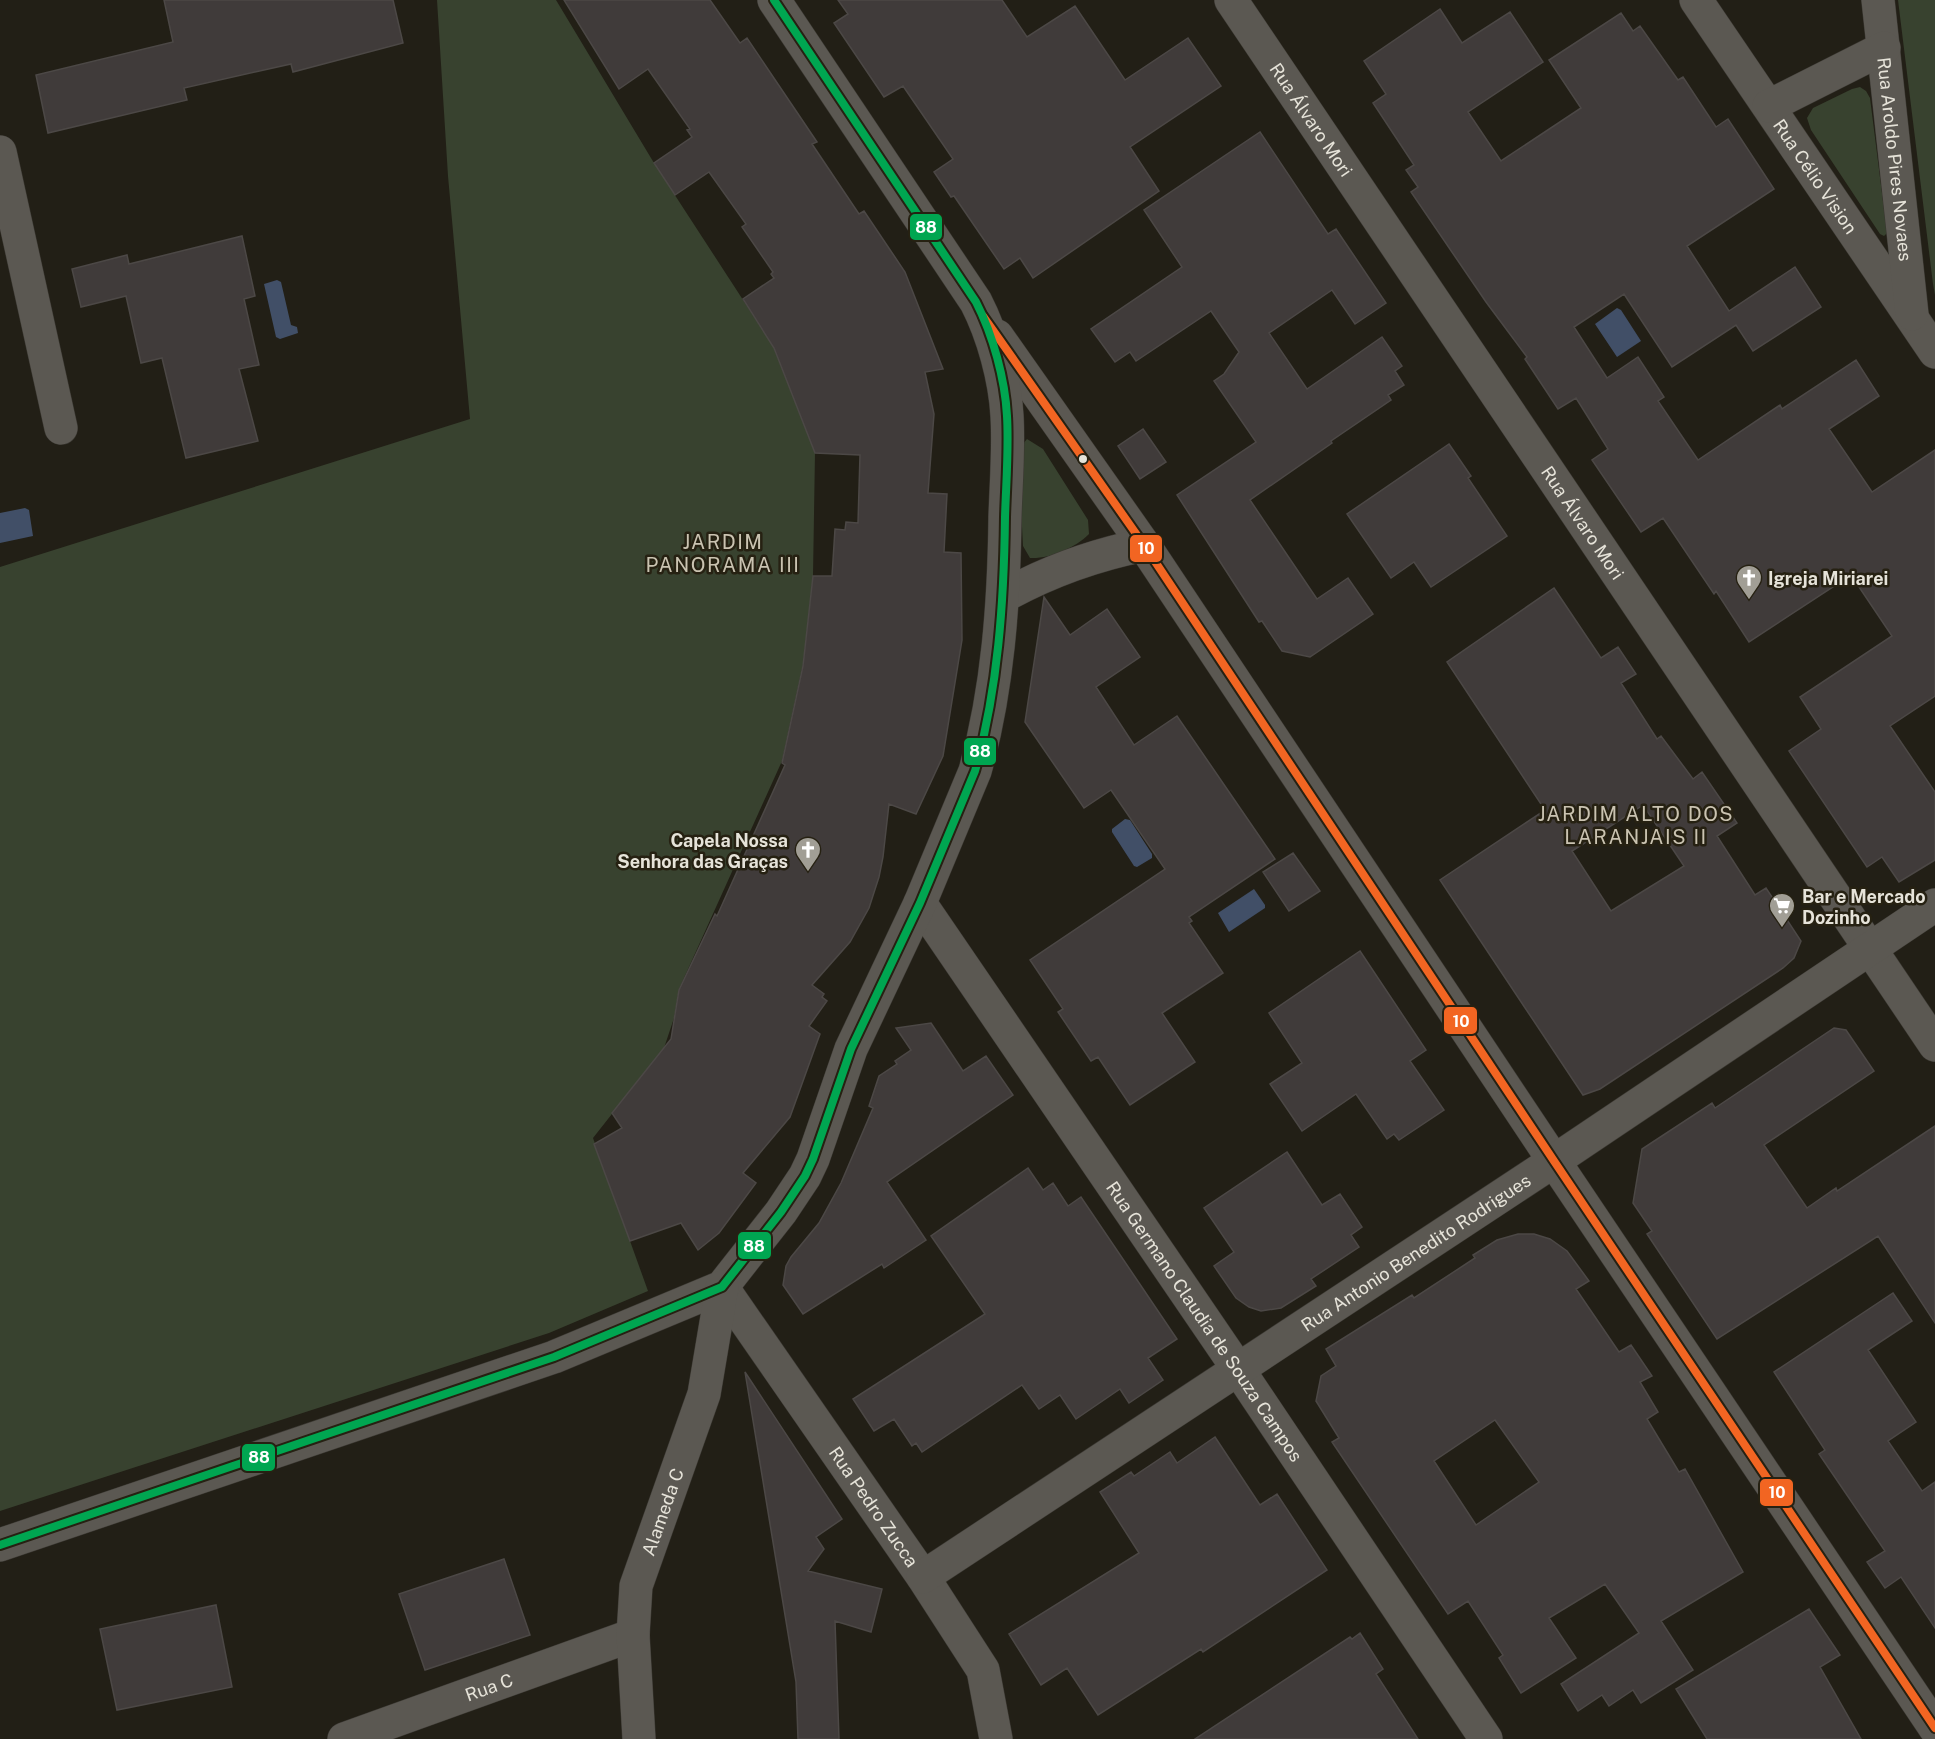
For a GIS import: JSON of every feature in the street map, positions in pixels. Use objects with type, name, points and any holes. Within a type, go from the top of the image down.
[{"type":"street","points":[[774,0],[982,314],[1144,545],[1935,1728]]},
{"type":"street","name":"Rua Álvaro Mori","points":[[1231,0],[1935,1045]]},
{"type":"street","name":"Rua Célio Vision","points":[[1696,0],[1935,352]]},
{"type":"street","name":"Rua Aroldo Pires Novaes","points":[[1878,0],[1913,318]]},
{"type":"street","points":[[1769,106],[1884,48]]},
{"type":"street","points":[[0,152],[61,428]]},
{"type":"street","points":[[0,1545],[554,1357],[722,1287],[762,1238],[805,1176],[822,1139],[851,1049],[920,903],[975,771],[987,721],[1004,596],[1007,417],[995,352],[982,314]]},
{"type":"street","points":[[1004,596],[1072,563],[1108,552],[1144,545]]},
{"type":"street","name":"Rua Germano Claudia de Souza Campos","points":[[920,903],[1238,1369],[1486,1739]]},
{"type":"street","name":"Rua Antonio Benedito Rodrigues","points":[[923,1577],[1554,1161],[1935,906]]},
{"type":"street","name":"Rua Pedro Zucca","points":[[722,1287],[923,1577],[983,1670],[996,1739]]},
{"type":"street","name":"Alameda C","points":[[639,1739],[633,1635],[636,1586],[704,1394],[722,1287]]},
{"type":"street","name":"Rua C","points":[[344,1739],[633,1635]]},
{"type":"green space","points":[[437,0],[556,0],[654,163],[773,346],[815,453],[813,576],[803,664],[782,761],[679,989],[674,1018],[664,1048],[593,1138],[648,1291],[549,1333],[0,1511],[0,567],[470,419],[448,176]]},
{"type":"green space","points":[[1898,0],[1935,0],[1935,295],[1933,284]]},
{"type":"green space","points":[[1860,87],[1870,98],[1887,233],[1884,236],[1880,234],[1811,130],[1807,118],[1813,108]]},
{"type":"green space","points":[[1027,439],[1043,449],[1088,520],[1089,534],[1077,544],[1046,557],[1030,558],[1023,546],[1018,450]]},
{"type":"water","points":[[277,280],[281,282],[291,325],[297,327],[298,333],[280,339],[276,337],[264,284]]},
{"type":"water","points":[[1617,308],[1621,310],[1641,341],[1617,357],[1595,324]]},
{"type":"water","points":[[25,508],[29,510],[33,536],[0,543],[0,513]]},
{"type":"water","points":[[1125,819],[1130,820],[1152,854],[1152,858],[1137,867],[1134,866],[1112,832],[1112,829]]},
{"type":"water","points":[[1254,889],[1265,908],[1229,932],[1218,913]]},
{"type":"building","points":[[164,0],[393,0],[403,43],[293,72],[291,64],[184,88],[187,100],[48,133],[36,75],[173,42]]},
{"type":"building","points":[[564,0],[710,0],[740,43],[747,38],[817,142],[812,144],[859,214],[864,211],[905,272],[943,369],[925,372],[934,414],[928,493],[947,494],[944,552],[961,553],[962,640],[943,756],[916,814],[889,804],[883,857],[869,908],[850,942],[812,985],[824,994],[822,997],[827,1001],[809,1026],[820,1034],[790,1117],[743,1173],[756,1183],[719,1233],[698,1250],[681,1223],[630,1241],[594,1144],[622,1128],[612,1113],[671,1039],[679,990],[715,914],[717,916],[785,765],[782,763],[803,666],[813,576],[832,576],[835,529],[845,530],[846,522],[858,523],[860,455],[815,453],[774,348],[743,299],[774,278],[771,274],[773,272],[742,227],[746,224],[709,172],[675,195],[654,163],[692,137],[687,130],[690,129],[648,69],[619,89]]},
{"type":"building","points":[[838,0],[1002,0],[1027,37],[1075,6],[1125,80],[1188,38],[1221,86],[1130,147],[1159,191],[1033,278],[1020,258],[1004,269],[954,196],[951,197],[934,172],[953,159],[903,86],[884,97],[834,23],[848,14]]},
{"type":"building","points":[[1440,9],[1462,43],[1510,12],[1543,62],[1468,112],[1501,161],[1581,108],[1549,60],[1621,13],[1633,31],[1640,26],[1678,80],[1683,77],[1716,127],[1728,119],[1774,189],[1687,246],[1729,311],[1795,267],[1821,307],[1753,351],[1736,325],[1672,367],[1624,294],[1574,327],[1607,378],[1638,357],[1664,397],[1658,401],[1698,460],[1780,405],[1782,409],[1856,360],[1879,396],[1829,429],[1872,492],[1935,450],[1935,696],[1890,726],[1935,792],[1935,860],[1899,882],[1882,857],[1867,867],[1789,751],[1821,729],[1800,697],[1892,636],[1851,575],[1749,642],[1716,591],[1714,594],[1663,518],[1641,532],[1592,460],[1608,449],[1576,398],[1558,409],[1525,359],[1527,357],[1486,302],[1411,192],[1418,187],[1406,170],[1414,165],[1373,103],[1386,94],[1364,61]]},
{"type":"building","points":[[1260,132],[1328,234],[1336,229],[1386,303],[1355,324],[1332,290],[1269,333],[1307,389],[1382,337],[1402,366],[1395,371],[1404,385],[1388,395],[1391,400],[1250,500],[1317,599],[1348,578],[1373,614],[1310,657],[1282,651],[1262,621],[1259,622],[1177,495],[1256,442],[1214,381],[1224,374],[1239,352],[1211,311],[1136,361],[1130,352],[1115,362],[1091,329],[1182,267],[1144,210]]},
{"type":"building","points":[[242,236],[255,296],[244,299],[259,365],[239,369],[258,441],[186,458],[162,358],[141,363],[126,296],[81,307],[72,269],[127,255],[129,264]]},
{"type":"building","points":[[1143,429],[1166,462],[1140,479],[1118,446]]},
{"type":"building","points":[[1449,444],[1471,476],[1468,478],[1507,536],[1431,587],[1414,562],[1391,578],[1347,514]]},
{"type":"building","points":[[1554,588],[1601,658],[1618,647],[1636,674],[1621,683],[1657,739],[1661,736],[1693,779],[1702,772],[1737,823],[1717,836],[1755,895],[1766,888],[1801,941],[1794,958],[1783,968],[1600,1089],[1583,1095],[1440,880],[1545,810],[1447,662]],"holes":[[[1643,805],[1684,866],[1611,911],[1572,851]]]},
{"type":"building","points":[[1044,597],[1070,635],[1107,609],[1140,657],[1096,687],[1134,745],[1177,716],[1275,859],[1189,917],[1192,921],[1189,923],[1223,973],[1162,1013],[1195,1062],[1130,1105],[1098,1057],[1091,1061],[1058,1012],[1063,1009],[1030,960],[1165,869],[1111,790],[1084,808],[1025,722]]},
{"type":"building","points":[[1293,853],[1320,891],[1289,911],[1263,872]]},
{"type":"building","points":[[1360,951],[1426,1050],[1410,1061],[1444,1110],[1399,1140],[1394,1134],[1387,1139],[1356,1094],[1302,1131],[1270,1084],[1302,1063],[1269,1013]]},
{"type":"building","points":[[931,1023],[963,1071],[986,1056],[1013,1095],[887,1182],[926,1240],[884,1268],[882,1264],[803,1314],[783,1285],[786,1266],[819,1223],[841,1183],[873,1108],[869,1106],[879,1076],[897,1064],[895,1061],[911,1050],[896,1028]]},
{"type":"building","points":[[1834,1028],[1846,1030],[1874,1071],[1764,1145],[1807,1208],[1836,1188],[1837,1191],[1935,1126],[1935,1323],[1878,1236],[1717,1339],[1647,1234],[1652,1231],[1633,1203],[1642,1149],[1712,1103],[1715,1108]]},
{"type":"building","points":[[1287,1152],[1322,1205],[1340,1194],[1362,1227],[1351,1235],[1359,1247],[1311,1279],[1316,1286],[1281,1308],[1261,1311],[1249,1307],[1236,1298],[1214,1266],[1234,1252],[1204,1208]]},
{"type":"building","points":[[1028,1168],[1043,1190],[1053,1183],[1068,1206],[1081,1197],[1177,1339],[1148,1358],[1163,1380],[1129,1403],[1120,1389],[1076,1419],[1060,1395],[1039,1409],[1022,1385],[922,1452],[916,1443],[912,1446],[894,1419],[874,1431],[853,1399],[985,1314],[931,1236]]},
{"type":"building","points":[[1518,1234],[1534,1234],[1550,1239],[1567,1251],[1589,1281],[1576,1289],[1619,1352],[1631,1345],[1652,1376],[1640,1382],[1658,1412],[1647,1419],[1679,1472],[1685,1469],[1743,1572],[1661,1621],[1693,1670],[1641,1703],[1633,1690],[1609,1706],[1602,1695],[1578,1711],[1561,1684],[1639,1633],[1605,1584],[1549,1618],[1576,1658],[1521,1693],[1499,1658],[1503,1655],[1468,1601],[1448,1614],[1332,1442],[1339,1438],[1316,1401],[1321,1376],[1336,1366],[1326,1349],[1412,1295],[1414,1298],[1475,1258],[1473,1255],[1497,1240]],"holes":[[[1495,1420],[1539,1482],[1476,1525],[1434,1461]]]},
{"type":"building","points":[[1893,1293],[1912,1321],[1868,1350],[1916,1422],[1888,1441],[1922,1491],[1935,1482],[1935,1628],[1901,1577],[1885,1588],[1867,1562],[1885,1551],[1819,1454],[1825,1450],[1774,1372]]},
{"type":"building","points":[[745,1372],[842,1519],[816,1537],[824,1549],[808,1571],[882,1589],[871,1632],[835,1621],[839,1739],[798,1739],[796,1682]]},
{"type":"building","points":[[1215,1437],[1260,1505],[1277,1494],[1327,1570],[1203,1652],[1201,1649],[1098,1715],[1067,1668],[1041,1685],[1009,1634],[1139,1553],[1100,1492],[1131,1472],[1134,1476],[1170,1452],[1177,1463]]},
{"type":"building","points":[[504,1559],[530,1635],[425,1670],[399,1594]]},
{"type":"building","points":[[216,1605],[232,1687],[117,1710],[100,1629]]},
{"type":"building","points":[[1809,1609],[1840,1655],[1820,1667],[1861,1739],[1707,1739],[1676,1689]]},
{"type":"building","points":[[1360,1633],[1383,1669],[1376,1674],[1418,1739],[1195,1739],[1350,1637],[1352,1639]]},
{"type":"transit line","name":"88","points":[[0,1545],[554,1357],[722,1287],[781,1212],[805,1176],[851,1049],[920,903],[975,771],[989,709],[998,645],[1003,581],[1008,428],[1004,387],[997,358],[976,302],[774,0]]},
{"type":"transit line","name":"10","points":[[983,316],[1144,545],[1935,1728]]},
{"type":"place","name":"Igreja Miriarei","points":[[1749,601]]},
{"type":"place","name":"Capela Nossa Senhora das Graças","points":[[808,873]]},
{"type":"place","name":"Bar e Mercado Dozinho","points":[[1782,929]]},
{"type":"district","name":"JARDIM PANORAMA III","points":[[723,554]]},
{"type":"district","name":"JARDIM ALTO DOS LARANJAIS II","points":[[1636,826]]}]
